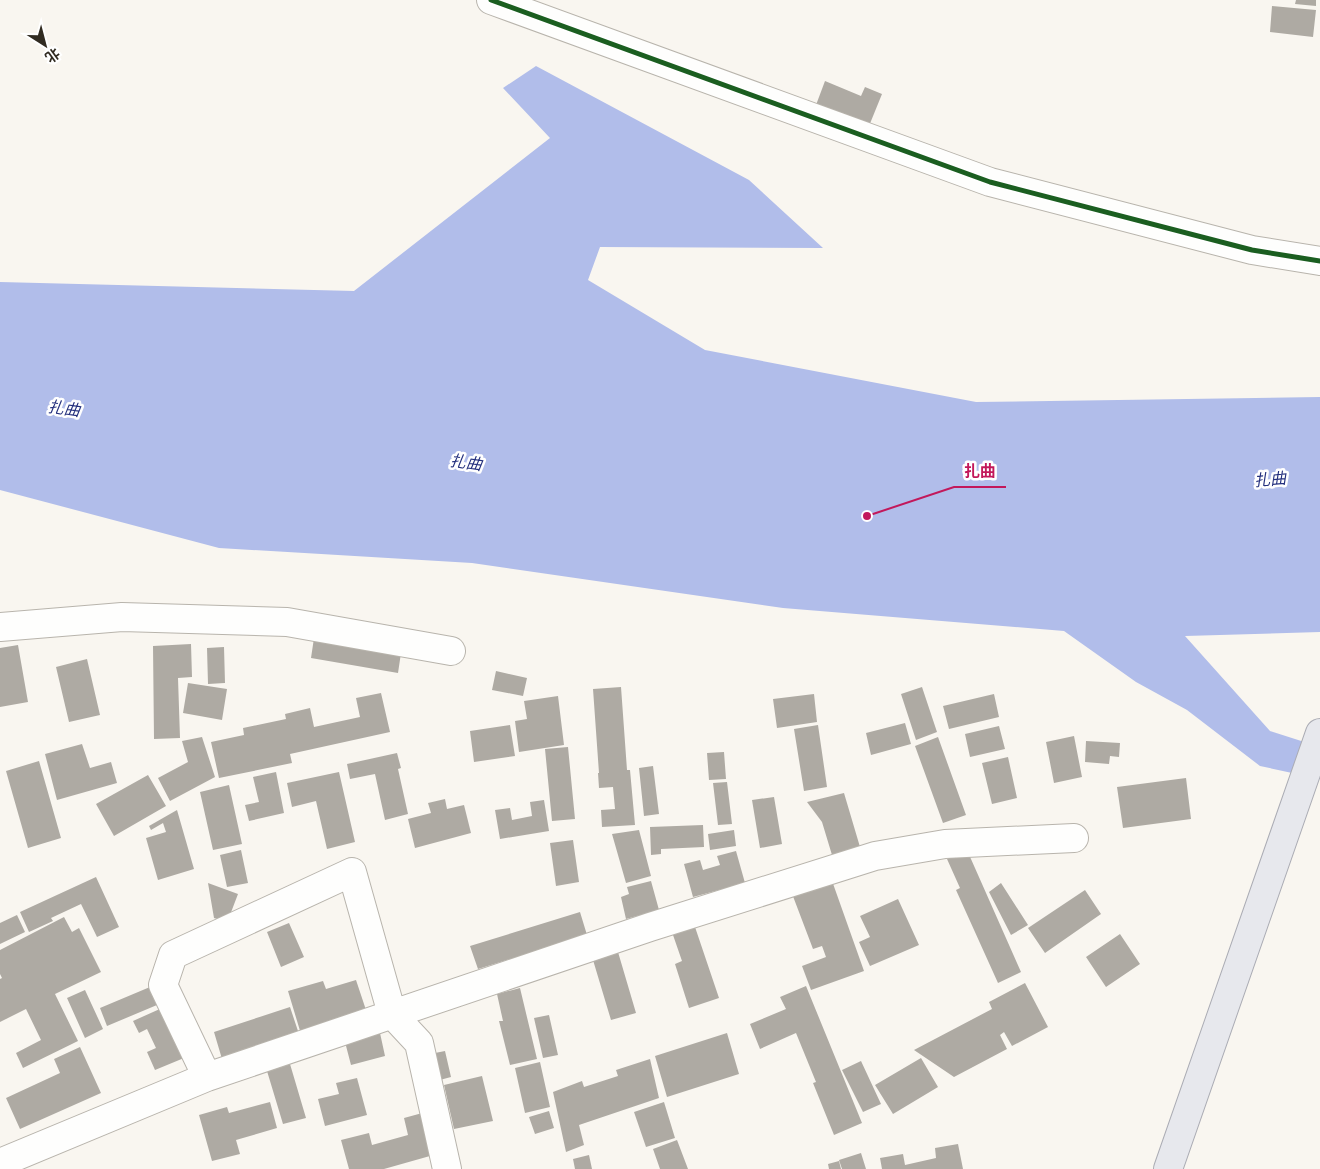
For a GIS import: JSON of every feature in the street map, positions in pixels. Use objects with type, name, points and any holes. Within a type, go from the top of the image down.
[{"type":"main road","points":[[1168,1169],[1320,733]]},
{"type":"street","points":[[490,0],[990,182],[1252,250],[1320,261]]},
{"type":"street","points":[[0,627],[122,617],[287,622],[451,651]]},
{"type":"street","points":[[0,1164],[207,1077],[650,927],[875,856],[945,844],[1074,838]]},
{"type":"street","points":[[207,1077],[164,984],[173,955],[352,872],[392,1014],[419,1043],[447,1169]]},
{"type":"water","points":[[536,66],[749,180],[823,248],[600,247],[588,280],[705,350],[976,402],[1320,397],[1320,632],[1185,636],[1270,731],[1320,747],[1320,779],[1260,766],[1187,710],[1136,682],[1064,631],[783,608],[472,563],[219,548],[0,490],[0,282],[354,291],[550,138],[503,88]]},
{"type":"building","points":[[1296,0],[1316,0],[1316,6],[1295,4]]},
{"type":"building","points":[[1272,6],[1316,10],[1313,37],[1270,32]]},
{"type":"building","points":[[825,81],[861,96],[865,87],[882,94],[869,126],[816,105]]},
{"type":"building","points":[[314,638],[401,653],[398,673],[311,658]]},
{"type":"building","points":[[191,644],[192,677],[178,678],[180,738],[154,739],[153,646]]},
{"type":"building","points":[[18,645],[28,702],[0,707],[0,648]]},
{"type":"building","points":[[224,647],[225,683],[208,684],[207,648]]},
{"type":"building","points":[[87,659],[100,715],[69,722],[56,667]]},
{"type":"building","points":[[496,671],[527,678],[523,696],[492,690]]},
{"type":"building","points":[[188,683],[227,689],[222,720],[183,713]]},
{"type":"building","points":[[621,687],[627,770],[630,770],[635,825],[602,827],[601,810],[615,809],[613,787],[599,788],[593,689]]},
{"type":"building","points":[[922,687],[937,732],[916,740],[901,694]]},
{"type":"building","points":[[381,693],[390,732],[290,754],[292,763],[219,778],[211,742],[244,735],[243,728],[286,719],[285,714],[310,708],[314,727],[360,717],[356,698]]},
{"type":"building","points":[[814,694],[817,722],[777,728],[773,699]]},
{"type":"building","points":[[994,694],[999,717],[949,729],[943,706]]},
{"type":"building","points":[[558,696],[564,745],[519,752],[515,721],[527,719],[524,701]]},
{"type":"building","points":[[905,723],[911,744],[871,755],[866,733]]},
{"type":"building","points":[[510,725],[515,756],[474,762],[470,731]]},
{"type":"building","points":[[818,725],[827,787],[804,791],[794,729]]},
{"type":"building","points":[[999,726],[1005,749],[970,757],[965,734]]},
{"type":"building","points":[[1074,736],[1082,777],[1054,783],[1046,742]]},
{"type":"building","points":[[202,737],[215,777],[170,801],[158,778],[188,762],[182,741]]},
{"type":"building","points":[[938,737],[966,815],[943,823],[915,746]]},
{"type":"building","points":[[1086,741],[1120,743],[1119,757],[1110,756],[1109,764],[1085,762]]},
{"type":"building","points":[[82,744],[90,768],[111,762],[117,783],[57,800],[45,754]]},
{"type":"building","points":[[568,747],[575,819],[552,821],[545,749]]},
{"type":"building","points":[[724,752],[726,779],[709,780],[707,753]]},
{"type":"building","points":[[397,753],[401,768],[398,769],[408,814],[385,820],[375,774],[350,779],[347,764]]},
{"type":"building","points":[[1008,757],[1017,798],[992,804],[982,763]]},
{"type":"building","points":[[39,761],[61,838],[28,848],[6,771]]},
{"type":"building","points":[[653,766],[659,814],[644,816],[639,768]]},
{"type":"building","points":[[276,772],[284,813],[249,821],[245,805],[259,802],[253,777]]},
{"type":"building","points":[[339,772],[355,842],[327,849],[316,801],[292,807],[287,783]]},
{"type":"building","points":[[148,775],[166,806],[114,836],[96,804]]},
{"type":"building","points":[[1186,778],[1191,819],[1123,828],[1117,787]]},
{"type":"building","points":[[727,782],[732,824],[718,825],[713,783]]},
{"type":"building","points":[[229,785],[242,844],[213,850],[200,792]]},
{"type":"building","points":[[844,793],[860,847],[832,855],[822,822],[807,802]]},
{"type":"building","points":[[774,797],[782,844],[760,848],[752,800]]},
{"type":"building","points":[[445,799],[447,809],[464,805],[471,833],[415,848],[408,819],[431,813],[428,803]]},
{"type":"building","points":[[544,800],[549,831],[500,839],[495,810],[510,808],[512,820],[532,816],[530,802]]},
{"type":"building","points":[[177,810],[194,869],[158,880],[146,838],[166,832],[163,823],[151,830],[149,826]]},
{"type":"building","points":[[703,825],[704,847],[661,849],[661,854],[651,855],[650,827]]},
{"type":"building","points":[[639,830],[651,876],[626,883],[612,834]]},
{"type":"building","points":[[734,830],[736,846],[710,850],[708,834]]},
{"type":"building","points":[[573,840],[579,882],[556,886],[550,843]]},
{"type":"building","points":[[241,850],[248,883],[227,887],[220,855]]},
{"type":"building","points":[[967,850],[1021,972],[998,983],[956,890],[960,888],[947,859]]},
{"type":"building","points":[[736,851],[745,883],[693,897],[684,864],[700,860],[703,870],[720,865],[717,856]]},
{"type":"building","points":[[96,877],[119,927],[97,937],[81,904],[51,918],[53,921],[29,932],[20,912]]},
{"type":"building","points":[[831,878],[864,971],[811,990],[802,966],[826,957],[822,946],[813,949],[791,891]]},
{"type":"building","points":[[651,881],[659,910],[626,919],[621,897],[629,894],[627,887]]},
{"type":"building","points":[[208,883],[238,894],[230,915],[221,920],[214,918]]},
{"type":"building","points":[[1001,883],[1028,925],[1011,935],[989,892]]},
{"type":"building","points":[[1085,890],[1101,914],[1045,953],[1028,928]]},
{"type":"building","points":[[898,899],[919,945],[870,966],[859,942],[870,937],[860,916]]},
{"type":"building","points":[[580,912],[587,935],[478,969],[470,946]]},
{"type":"building","points":[[17,915],[25,932],[0,944],[0,923]]},
{"type":"building","points":[[64,917],[72,932],[79,928],[101,972],[55,994],[78,1041],[23,1068],[16,1053],[41,1040],[26,1009],[0,1022],[0,979],[2,978],[0,974],[0,950]]},
{"type":"building","points":[[289,923],[304,957],[281,967],[267,932]]},
{"type":"building","points":[[695,927],[719,998],[689,1008],[675,964],[682,961],[673,935]]},
{"type":"building","points":[[1120,934],[1140,964],[1106,987],[1086,957]]},
{"type":"building","points":[[618,952],[636,1013],[611,1020],[593,960]]},
{"type":"building","points":[[356,980],[367,1013],[301,1034],[288,991],[323,981],[326,989]]},
{"type":"building","points":[[1025,983],[1048,1027],[1012,1046],[1004,1032],[1000,1035],[1007,1049],[954,1077],[914,1050],[992,1009],[989,1002]]},
{"type":"building","points":[[806,986],[862,1123],[834,1135],[813,1083],[816,1082],[796,1033],[760,1049],[750,1024],[786,1009],[780,997]]},
{"type":"building","points":[[150,987],[157,1005],[107,1026],[100,1008]]},
{"type":"building","points":[[520,988],[537,1059],[510,1065],[499,1021],[503,1021],[497,994]]},
{"type":"building","points":[[85,990],[103,1029],[85,1038],[67,998]]},
{"type":"building","points":[[290,1007],[299,1034],[222,1059],[214,1032]]},
{"type":"building","points":[[162,1008],[184,1058],[155,1070],[147,1052],[156,1048],[147,1029],[139,1033],[133,1021]]},
{"type":"building","points":[[549,1015],[558,1055],[543,1058],[534,1018]]},
{"type":"building","points":[[380,1033],[385,1056],[351,1065],[345,1042]]},
{"type":"building","points":[[727,1033],[739,1074],[667,1097],[655,1056]]},
{"type":"building","points":[[80,1047],[101,1093],[20,1129],[6,1098],[60,1073],[54,1059]]},
{"type":"building","points":[[445,1051],[451,1077],[436,1081],[430,1054]]},
{"type":"building","points":[[921,1058],[938,1087],[893,1114],[875,1085]]},
{"type":"building","points":[[650,1059],[659,1098],[579,1125],[584,1145],[566,1152],[553,1092],[582,1081],[584,1087],[618,1076],[616,1070]]},
{"type":"building","points":[[861,1061],[881,1104],[863,1112],[842,1070]]},
{"type":"building","points":[[540,1062],[550,1107],[525,1113],[515,1068]]},
{"type":"building","points":[[290,1064],[306,1118],[283,1124],[267,1071]]},
{"type":"building","points":[[482,1076],[493,1121],[454,1129],[444,1085]]},
{"type":"building","points":[[357,1078],[367,1115],[325,1126],[318,1099],[339,1094],[336,1083]]},
{"type":"building","points":[[270,1102],[277,1128],[236,1140],[240,1154],[212,1161],[199,1115],[227,1107],[229,1113]]},
{"type":"building","points":[[664,1102],[675,1138],[646,1147],[634,1112]]},
{"type":"building","points":[[549,1111],[554,1128],[535,1134],[529,1117]]},
{"type":"building","points":[[426,1112],[437,1154],[384,1169],[349,1169],[341,1140],[369,1133],[372,1145],[408,1135],[404,1118]]},
{"type":"building","points":[[677,1140],[688,1169],[660,1169],[653,1149]]},
{"type":"building","points":[[958,1144],[963,1169],[882,1169],[880,1158],[903,1154],[905,1165],[936,1158],[935,1148]]},
{"type":"building","points":[[861,1153],[866,1169],[842,1169],[839,1160]]},
{"type":"building","points":[[589,1155],[592,1169],[575,1169],[573,1159]]},
{"type":"building","points":[[839,1161],[841,1169],[829,1169],[828,1164]]},
{"type":"cycle path","points":[[491,0],[990,182],[1252,250],[1320,261]]},
{"type":"place","name":"扎曲","points":[[867,516]]}]
